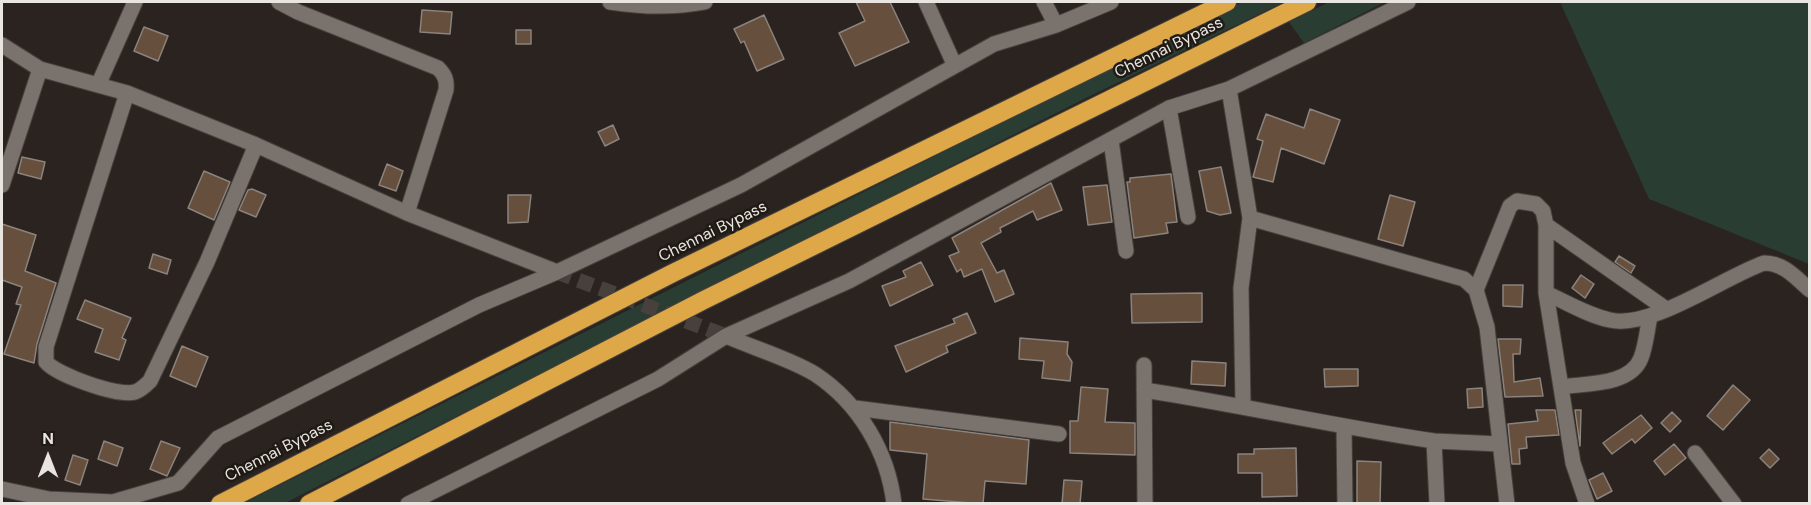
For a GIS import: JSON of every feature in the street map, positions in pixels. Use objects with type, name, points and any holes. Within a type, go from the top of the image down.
[{"type":"highway","name":"Chennai Bypass","points":[[220,504],[673,273],[1227,2]]},
{"type":"highway","name":"Chennai Bypass","points":[[309,504],[704,300],[1307,2]]},
{"type":"street","points":[[99,83],[135,2]]},
{"type":"street","points":[[279,2],[298,12],[438,68],[444,73],[447,81],[446,90],[406,213]]},
{"type":"street","points":[[610,2],[653,7],[685,6],[705,2]]},
{"type":"street","points":[[926,2],[954,64]]},
{"type":"street","points":[[1044,2],[1056,25]]},
{"type":"street","points":[[2,489],[49,499],[113,502],[178,483],[218,438],[479,305],[557,272],[741,185],[954,64],[994,44],[1056,25],[1111,2]]},
{"type":"street","points":[[408,504],[658,379],[726,336],[849,281],[1169,108],[1229,89],[1408,2]]},
{"type":"street","points":[[2,45],[40,69],[99,83],[128,93],[256,145],[406,213],[557,272]]},
{"type":"street","points":[[2,185],[40,69]]},
{"type":"street","points":[[1229,89],[1250,218],[1241,288],[1242,405]]},
{"type":"street","points":[[128,93],[46,347],[46,362],[63,376],[126,393],[142,389],[150,381],[207,262],[256,145]]},
{"type":"street","points":[[1169,108],[1188,216]]},
{"type":"street","points":[[1111,140],[1126,251]]},
{"type":"street","points":[[1476,290],[1510,206],[1517,201],[1536,204],[1542,211],[1546,225],[1546,293],[1573,462],[1587,504]]},
{"type":"street","points":[[1250,218],[1464,279],[1476,290],[1487,327],[1507,504]]},
{"type":"street","points":[[1546,225],[1666,309]]},
{"type":"street","points":[[1546,293],[1611,321],[1628,321],[1650,316],[1764,263],[1775,263],[1786,269],[1809,290]]},
{"type":"street","points":[[1561,387],[1621,378],[1631,372],[1642,356],[1650,316]]},
{"type":"street","points":[[726,336],[814,374],[855,408],[886,466],[894,504]]},
{"type":"street","points":[[1144,365],[1145,504]]},
{"type":"street","points":[[1144,390],[1242,405],[1344,426],[1434,441],[1500,444]]},
{"type":"street","points":[[855,408],[1059,434]]},
{"type":"street","points":[[1344,426],[1345,504]]},
{"type":"street","points":[[1434,441],[1437,504]]},
{"type":"street","points":[[1695,453],[1734,504]]},
{"type":"green space","points":[[1242,2],[1284,2],[1086,98],[285,503],[242,504]]},
{"type":"green space","points":[[1329,2],[1385,2],[1304,43],[1289,22]]},
{"type":"green space","points":[[1560,2],[1809,2],[1809,264],[1649,199]]},
{"type":"building","points":[[856,2],[890,2],[909,42],[855,66],[839,33],[865,21]]},
{"type":"building","points":[[422,10],[452,12],[450,34],[420,32]]},
{"type":"building","points":[[764,15],[784,59],[757,71],[744,41],[741,43],[734,29]]},
{"type":"building","points":[[144,27],[168,36],[158,61],[134,51]]},
{"type":"building","points":[[516,30],[531,30],[531,44],[516,44]]},
{"type":"building","points":[[1310,109],[1340,120],[1324,164],[1281,148],[1273,182],[1253,177],[1263,141],[1257,139],[1266,114],[1304,128]]},
{"type":"building","points":[[613,125],[619,139],[605,146],[598,132]]},
{"type":"building","points":[[22,157],[45,162],[41,179],[18,173]]},
{"type":"building","points":[[387,164],[403,171],[396,191],[379,185]]},
{"type":"building","points":[[1221,167],[1231,213],[1220,215],[1207,211],[1199,171]]},
{"type":"building","points":[[204,171],[230,182],[214,220],[188,208]]},
{"type":"building","points":[[1171,174],[1177,222],[1166,223],[1168,233],[1134,238],[1127,182],[1130,182],[1130,178]]},
{"type":"building","points":[[1051,183],[1062,210],[1037,220],[1033,211],[1000,228],[1001,232],[981,243],[997,273],[1004,270],[1014,294],[995,302],[982,269],[964,277],[961,269],[957,272],[949,256],[959,252],[952,238]]},
{"type":"building","points":[[1107,185],[1112,222],[1088,225],[1083,187]]},
{"type":"building","points":[[252,189],[266,195],[256,217],[239,210],[248,190]]},
{"type":"building","points":[[508,195],[531,195],[528,222],[508,223]]},
{"type":"building","points":[[1390,195],[1415,202],[1403,246],[1378,239]]},
{"type":"building","points":[[2,224],[36,235],[25,271],[56,283],[37,344],[34,363],[4,354],[21,305],[16,304],[22,287],[2,280]]},
{"type":"building","points":[[153,254],[171,260],[167,274],[149,268]]},
{"type":"building","points":[[1619,256],[1635,266],[1631,273],[1615,262]]},
{"type":"building","points":[[921,262],[933,285],[890,306],[882,286],[906,277],[903,271]]},
{"type":"building","points":[[1581,275],[1594,284],[1585,298],[1572,288]]},
{"type":"building","points":[[1503,285],[1523,285],[1522,307],[1503,306]]},
{"type":"building","points":[[1202,293],[1202,322],[1132,323],[1131,294]]},
{"type":"building","points":[[85,300],[131,318],[122,338],[126,340],[119,360],[95,352],[103,329],[77,319]]},
{"type":"building","points":[[967,313],[976,333],[946,346],[948,352],[906,372],[895,346],[955,323],[953,319]]},
{"type":"building","points":[[1020,338],[1068,342],[1067,354],[1072,362],[1070,381],[1042,378],[1044,361],[1019,359]]},
{"type":"building","points":[[1498,339],[1521,339],[1520,354],[1513,354],[1514,382],[1540,378],[1543,396],[1505,397]]},
{"type":"building","points":[[182,346],[208,357],[196,387],[170,376]]},
{"type":"building","points":[[1192,361],[1226,363],[1225,386],[1191,384]]},
{"type":"building","points":[[1324,369],[1358,369],[1358,386],[1325,387]]},
{"type":"building","points":[[1733,385],[1750,400],[1723,430],[1707,416]]},
{"type":"building","points":[[1081,387],[1108,389],[1105,422],[1135,423],[1135,455],[1070,453],[1070,421],[1078,421]]},
{"type":"building","points":[[1482,388],[1483,407],[1468,408],[1467,389]]},
{"type":"building","points":[[1536,410],[1555,410],[1559,435],[1526,437],[1527,448],[1519,449],[1520,464],[1512,464],[1508,424],[1538,421]]},
{"type":"building","points":[[1575,410],[1581,410],[1580,446]]},
{"type":"building","points":[[1672,412],[1681,421],[1670,432],[1661,423]]},
{"type":"building","points":[[1641,415],[1652,428],[1635,443],[1632,439],[1612,454],[1603,443]]},
{"type":"building","points":[[890,422],[1029,440],[1026,484],[985,481],[983,504],[923,499],[927,454],[890,450]]},
{"type":"building","points":[[104,441],[123,448],[117,466],[98,459]]},
{"type":"building","points":[[161,441],[180,448],[167,476],[150,469]]},
{"type":"building","points":[[1674,444],[1686,458],[1665,475],[1654,461]]},
{"type":"building","points":[[1296,448],[1297,496],[1262,497],[1262,473],[1238,473],[1238,454],[1254,454],[1254,449]]},
{"type":"building","points":[[1769,449],[1779,459],[1770,468],[1760,458]]},
{"type":"building","points":[[73,455],[88,460],[80,485],[65,480]]},
{"type":"building","points":[[1357,461],[1381,462],[1380,504],[1357,504]]},
{"type":"building","points":[[1603,473],[1612,491],[1597,499],[1589,480]]},
{"type":"building","points":[[1064,480],[1082,481],[1080,504],[1062,504]]},
{"type":"tunnel","points":[[557,272],[726,336]]}]
